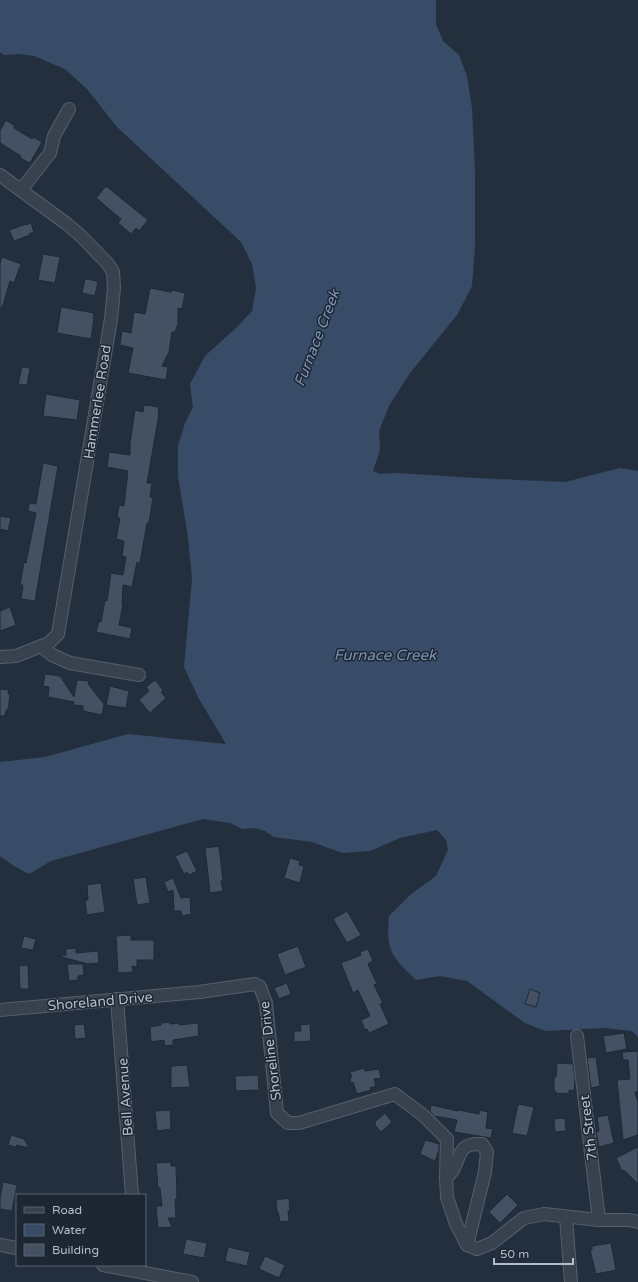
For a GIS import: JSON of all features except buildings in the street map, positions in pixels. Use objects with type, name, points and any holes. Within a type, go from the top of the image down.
[{"type":"street","points":[[20,190],[50,153],[54,136],[69,109]]},
{"type":"street","name":"Hammerlee Road","points":[[0,657],[16,656],[49,643],[58,634],[62,619],[111,319],[114,288],[113,272],[108,264],[81,236],[20,190],[1,178]]},
{"type":"street","points":[[41,646],[52,655],[70,663],[139,675]]},
{"type":"street","name":"Shoreline Drive","points":[[200,992],[255,984],[260,987],[266,1003],[277,1113],[288,1123],[298,1123],[395,1094],[424,1116],[447,1139],[447,1197],[456,1224],[467,1245]]},
{"type":"street","name":"Shoreland Drive","points":[[0,1010],[200,992]]},
{"type":"street","name":"Bell Avenue","points":[[117,999],[132,1194]]},
{"type":"street","name":"7th Street","points":[[577,1036],[599,1220]]},
{"type":"street","points":[[446,1178],[453,1170],[459,1153],[467,1146],[482,1144],[487,1152],[485,1172],[467,1245],[477,1249],[492,1244],[524,1218],[544,1214],[599,1220],[629,1220],[638,1222]]},
{"type":"street","points":[[566,1217],[571,1282]]},
{"type":"street","points":[[0,1245],[16,1248]]},
{"type":"street","points":[[107,1266],[192,1282]]},
{"type":"water","name":"Furnace Creek","points":[[0,0],[436,0],[436,24],[443,41],[459,55],[467,76],[472,108],[475,172],[475,246],[472,286],[457,315],[410,373],[389,406],[379,431],[380,450],[373,471],[380,474],[397,473],[565,482],[620,468],[638,471],[638,1037],[632,1031],[604,1028],[545,1031],[525,1023],[467,981],[440,976],[416,980],[401,965],[392,952],[388,937],[389,916],[410,895],[436,876],[448,850],[446,840],[437,830],[400,838],[370,851],[342,853],[312,842],[274,837],[265,831],[255,828],[242,829],[230,823],[203,819],[51,861],[29,874],[0,856],[0,762],[45,757],[128,734],[226,744],[199,699],[184,667],[192,579],[188,537],[178,476],[178,446],[185,423],[193,407],[190,384],[205,356],[252,311],[256,288],[252,264],[241,242],[117,127],[87,89],[65,69],[34,56],[18,54],[4,55],[0,52]]}]
